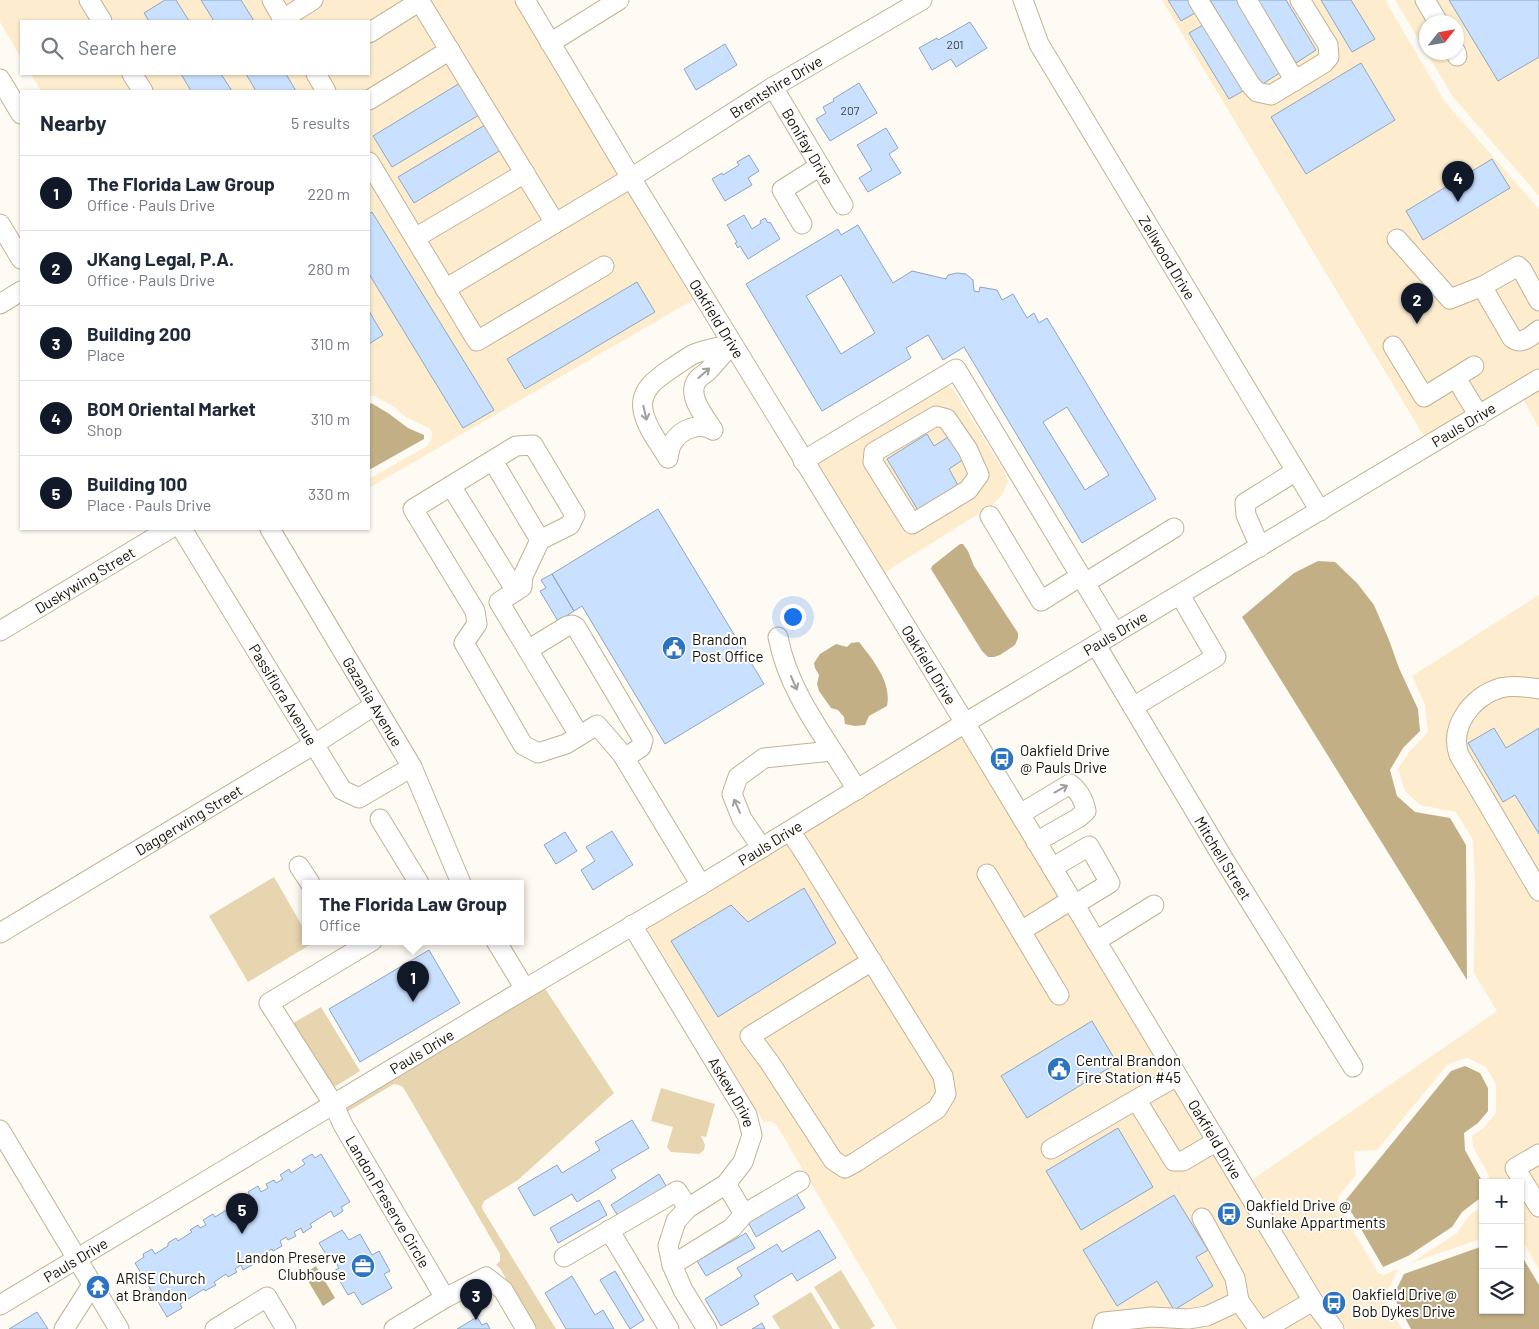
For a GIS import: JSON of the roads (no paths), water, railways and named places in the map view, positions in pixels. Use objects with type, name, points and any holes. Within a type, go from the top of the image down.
[{"type":"street","points":[[272,0],[284,20],[313,0]]},
{"type":"street","name":"Oakfield Drive","points":[[525,0],[732,344],[965,723],[1216,1141],[1314,1301],[1334,1329]]},
{"type":"street","name":"Brentshire Drive","points":[[445,289],[631,178],[772,87],[922,0]]},
{"type":"street","name":"Zellwood Drive","points":[[1023,0],[1038,44],[1320,511]]},
{"type":"street","points":[[1198,0],[1250,84],[1257,92],[1271,94],[1324,63],[1329,57],[1328,46],[1300,0]]},
{"type":"street","points":[[1247,0],[1295,81]]},
{"type":"street","points":[[1425,0],[1434,15]]},
{"type":"street","points":[[92,1],[102,20]]},
{"type":"street","points":[[370,32],[420,1],[555,223]]},
{"type":"street","points":[[550,42],[613,2]]},
{"type":"street","points":[[370,99],[450,50]]},
{"type":"street","points":[[133,75],[142,90]]},
{"type":"street","points":[[317,75],[325,90]]},
{"type":"street","points":[[0,79],[20,112]]},
{"type":"street","name":"Bonifay Drive","points":[[772,87],[843,205]]},
{"type":"street","points":[[370,164],[477,341],[604,266]]},
{"type":"street","points":[[802,224],[782,190],[820,166]]},
{"type":"street","points":[[415,238],[525,174]]},
{"type":"street","points":[[0,224],[20,258]]},
{"type":"street","points":[[1397,239],[1450,299],[1483,286],[1518,266],[1539,301]]},
{"type":"street","points":[[1483,286],[1512,338],[1521,342],[1537,335]]},
{"type":"street","points":[[0,304],[20,292]]},
{"type":"street","points":[[732,344],[706,373],[699,377],[694,388],[694,397],[713,430],[703,426],[683,431],[674,439],[668,458],[645,417],[643,399],[646,392],[651,384],[660,376],[694,354],[732,344]]},
{"type":"street","points":[[1393,346],[1424,397],[1474,366]]},
{"type":"street","points":[[803,460],[956,369],[1115,633]]},
{"type":"street","points":[[1456,378],[1479,416]]},
{"type":"street","name":"Pauls Drive","points":[[0,1305],[701,885],[965,723],[1539,380]]},
{"type":"street","points":[[904,399],[918,426]]},
{"type":"street","points":[[936,416],[947,419],[968,450],[979,475],[968,490],[912,524],[873,462],[874,452],[918,426],[936,416]]},
{"type":"street","points":[[476,616],[522,587],[523,576],[540,540],[570,526],[575,515],[533,444],[516,446],[413,509],[475,611],[477,624],[464,643],[523,745],[538,753],[566,744],[597,725],[625,758],[701,885]]},
{"type":"street","points":[[493,461],[540,540]]},
{"type":"street","points":[[1260,547],[1246,515],[1245,503],[1296,471]]},
{"type":"street","points":[[451,486],[516,591]]},
{"type":"street","points":[[990,516],[1041,601],[1083,580],[1174,528]]},
{"type":"street","name":"Duskywing Street","points":[[0,631],[167,530]]},
{"type":"street","name":"Passiflora Avenue","points":[[183,530],[342,790],[360,798],[412,767]]},
{"type":"street","name":"Gazania Avenue","points":[[271,530],[412,767],[460,880]]},
{"type":"street","points":[[1133,706],[1216,657],[1180,595]]},
{"type":"street","points":[[499,602],[579,735]]},
{"type":"street","points":[[528,650],[567,626],[572,625],[576,627],[644,740],[641,747],[625,758]]},
{"type":"street","points":[[778,637],[786,667],[796,689],[857,790]]},
{"type":"street","name":"Mitchell Street","points":[[1096,645],[1218,849],[1353,1067]]},
{"type":"street","points":[[1539,689],[1526,686],[1500,688],[1477,700],[1464,715],[1456,732],[1456,747],[1539,891]]},
{"type":"street","name":"Daggerwing Street","points":[[0,933],[313,745],[375,705]]},
{"type":"street","points":[[762,848],[742,818],[732,794],[738,777],[764,758],[832,751]]},
{"type":"street","points":[[1020,814],[1070,784],[1076,788],[1085,802],[1086,811],[1078,818],[1036,842]]},
{"type":"street","points":[[380,819],[417,880]]},
{"type":"street","points":[[790,831],[872,961],[943,1076],[946,1094],[937,1109],[845,1168],[833,1160],[770,1063],[750,1036],[872,961]]},
{"type":"street","points":[[1021,931],[1110,882],[1089,846],[1052,868]]},
{"type":"street","points":[[299,866],[308,880]]},
{"type":"street","points":[[987,874],[1058,994]]},
{"type":"street","points":[[1096,941],[1154,905]]},
{"type":"street","name":"Askew Drive","points":[[632,925],[747,1115],[752,1135],[743,1162],[726,1184],[688,1208],[676,1221],[668,1246],[672,1265],[683,1290],[707,1329]]},
{"type":"street","points":[[498,945],[525,989]]},
{"type":"street","name":"Landon Preserve Circle","points":[[347,947],[269,1003],[334,1105],[343,1125],[446,1298]]},
{"type":"street","points":[[1051,1150],[1177,1076]]},
{"type":"street","points":[[1136,1101],[1174,1161],[1183,1161],[1216,1141]]},
{"type":"street","points":[[0,1130],[119,1329]]},
{"type":"street","points":[[1539,1154],[1515,1168],[1539,1207]]},
{"type":"street","points":[[672,1265],[732,1228],[744,1214],[800,1181]]},
{"type":"street","points":[[726,1184],[744,1214]]},
{"type":"street","points":[[564,1257],[677,1191],[688,1208]]},
{"type":"street","points":[[1202,1218],[1235,1278],[1239,1301],[1259,1329]]},
{"type":"street","points":[[608,1230],[669,1329]]},
{"type":"street","points":[[394,1329],[486,1277],[503,1290],[526,1329]]},
{"type":"street","points":[[64,1329],[92,1285]]},
{"type":"street","points":[[656,1308],[683,1290]]},
{"type":"street","points":[[215,1329],[267,1297],[286,1329]]},
{"type":"street","points":[[1102,1329],[1104,1322],[1152,1316],[1188,1319],[1207,1316],[1239,1301]]},
{"type":"street","points":[[1265,1329],[1314,1301]]},
{"type":"place","name":"BOM Oriental Market","points":[[1458,202]]},
{"type":"place","name":"JKang Legal, P.A.","points":[[1417,324]]},
{"type":"place","name":"Brandon Post Office","points":[[674,648]]},
{"type":"place","name":"Oakfield Drive @ Pauls Drive","points":[[1002,759]]},
{"type":"place","name":"The Florida Law Group","points":[[413,1002]]},
{"type":"place","name":"Central Brandon Fire Station #45","points":[[1059,1069]]},
{"type":"place","name":"Oakfield Drive @ Sunlake Appartments","points":[[1229,1214]]},
{"type":"place","name":"Building 100","points":[[242,1234]]},
{"type":"place","name":"Landon Preserve Clubhouse","points":[[363,1266]]},
{"type":"place","name":"ARISE Church at Brandon","points":[[98,1287]]},
{"type":"place","name":"Oakfield Drive @ Bob Dykes Drive","points":[[1334,1303]]},
{"type":"place","name":"Building 200","points":[[476,1320]]}]
